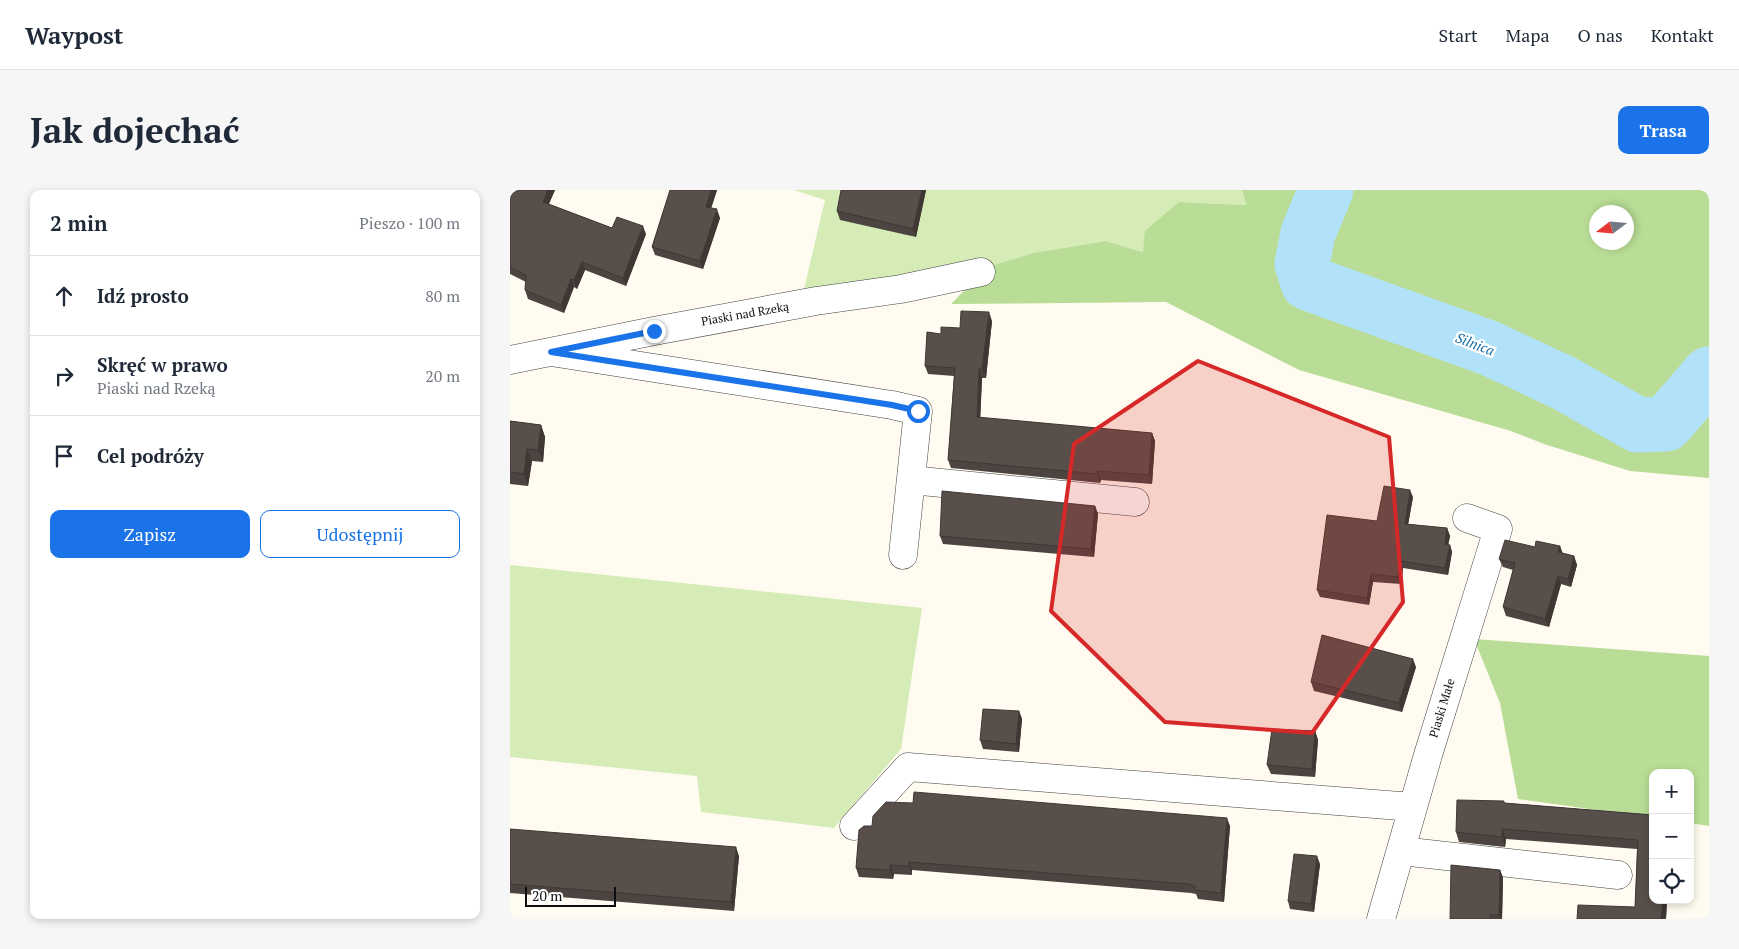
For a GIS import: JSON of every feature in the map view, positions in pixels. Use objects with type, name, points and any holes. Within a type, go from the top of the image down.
[{"type":"street","name":"Piaski nad Rzeką","points":[[510,360],[663,329],[816,301],[900,289],[981,272]]},
{"type":"street","points":[[551,352],[892,405],[918,411],[903,555]]},
{"type":"street","points":[[911,480],[1135,502]]},
{"type":"street","name":"Piaski Małe","points":[[1382,919],[1413,807],[1498,529],[1467,518]]},
{"type":"street","points":[[854,826],[908,767],[1413,807]]},
{"type":"street","points":[[1400,851],[1618,875]]},
{"type":"highlighted area","points":[[1198,361],[1389,437],[1403,602],[1312,733],[1165,722],[1051,611],[1074,444]]},
{"type":"green space","points":[[794,190],[1242,190],[1246,205],[1179,202],[1144,252],[1106,241],[1033,253],[987,267],[804,289],[825,200]]},
{"type":"green space","points":[[1242,190],[1709,190],[1709,478],[1630,471],[1544,444],[1511,431],[1299,370],[1166,302],[951,304],[987,267],[1033,253],[1106,241],[1143,252],[1145,231],[1179,202],[1246,205]]},
{"type":"green space","points":[[510,565],[922,608],[901,749],[834,828],[701,812],[697,776],[510,757]]},
{"type":"green space","points":[[1474,639],[1709,656],[1709,826],[1694,824],[1694,769],[1649,769],[1649,817],[1518,799],[1500,703]]},
{"type":"building","points":[[510,190],[548,190],[543,202],[612,228],[617,217],[643,226],[623,278],[582,262],[574,280],[571,279],[561,305],[525,290],[526,275],[510,267]]},
{"type":"building","points":[[670,190],[711,190],[706,207],[717,209],[700,261],[652,247]]},
{"type":"building","points":[[841,190],[922,190],[913,229],[837,211]]},
{"type":"building","points":[[961,311],[989,312],[982,369],[979,369],[977,417],[1152,433],[1149,475],[1098,471],[1097,474],[948,460],[955,368],[925,366],[927,332],[941,334],[941,327],[960,328]]},
{"type":"building","points":[[510,421],[541,425],[538,450],[527,449],[524,474],[510,472]]},
{"type":"building","points":[[1384,486],[1410,490],[1405,524],[1447,528],[1445,544],[1450,545],[1445,568],[1401,561],[1398,577],[1371,574],[1367,598],[1317,590],[1327,515],[1377,521]]},
{"type":"building","points":[[942,491],[1095,506],[1091,549],[940,536]]},
{"type":"building","points":[[1505,540],[1535,547],[1536,541],[1560,546],[1558,552],[1574,556],[1568,579],[1558,576],[1545,619],[1503,607],[1515,563],[1499,559]]},
{"type":"building","points":[[1322,635],[1413,659],[1399,703],[1311,682]]},
{"type":"building","points":[[983,709],[1019,711],[1016,744],[980,740]]},
{"type":"building","points":[[1272,729],[1315,731],[1312,769],[1267,765]]},
{"type":"building","points":[[914,792],[1227,818],[1221,893],[1195,890],[1195,886],[1188,884],[909,862],[909,866],[890,865],[890,870],[856,868],[859,830],[864,826],[872,826],[873,816],[886,802],[913,803]]},
{"type":"building","points":[[1457,800],[1504,801],[1504,803],[1649,815],[1649,904],[1663,904],[1661,919],[1577,919],[1578,905],[1635,907],[1638,840],[1502,829],[1502,837],[1456,832]]},
{"type":"building","points":[[510,829],[736,847],[731,902],[510,884]]},
{"type":"building","points":[[1294,854],[1317,856],[1311,904],[1288,901]]},
{"type":"building","points":[[1451,865],[1500,870],[1499,915],[1490,915],[1490,919],[1450,919]]},
{"type":"waterway","name":"Silnica","points":[[1326,190],[1308,233],[1302,264],[1308,283],[1489,348],[1564,383],[1638,425],[1666,424],[1709,374]]},
{"type":"route","points":[[654,331],[551,352],[892,405],[918,411]]}]
